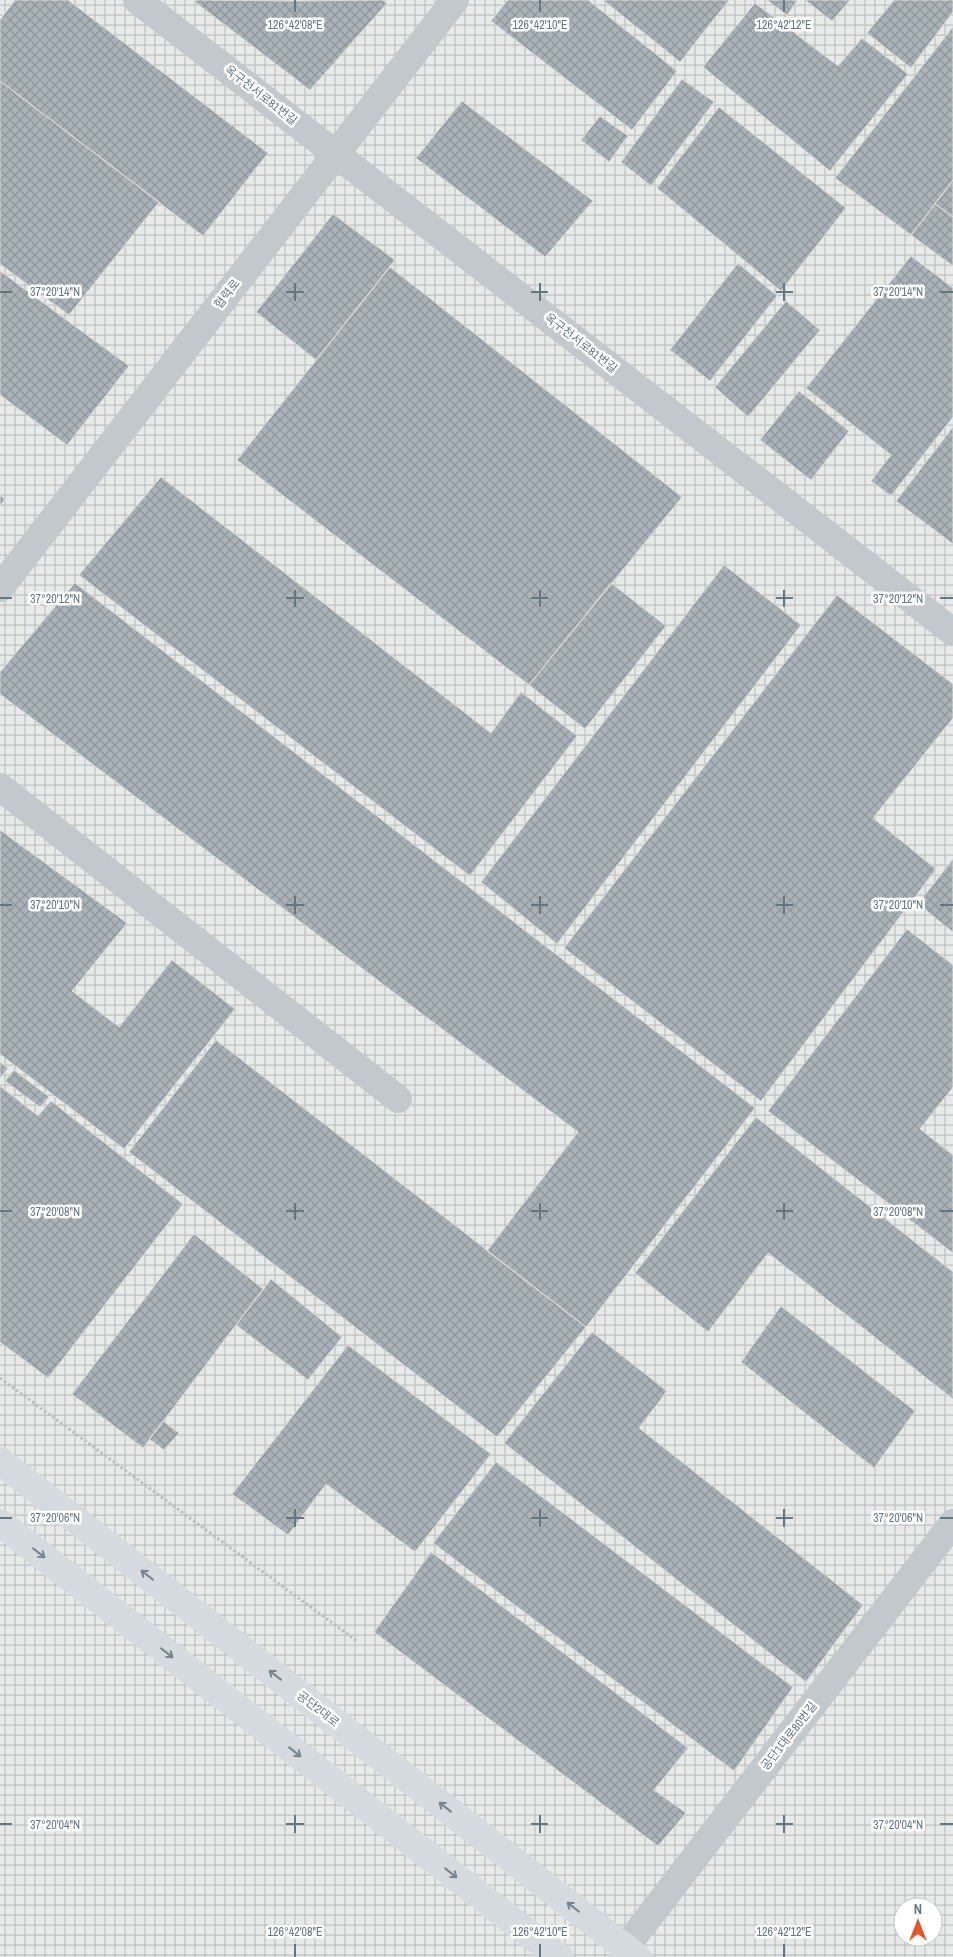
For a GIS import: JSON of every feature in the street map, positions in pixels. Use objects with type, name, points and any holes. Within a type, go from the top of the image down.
[{"type":"main road","name":"공단2대로","points":[[0,1461],[627,1954]]},
{"type":"main road","points":[[0,1523],[559,1957]]},
{"type":"street","name":"옥구천서로81번길","points":[[138,0],[953,632]]},
{"type":"street","name":"협력로","points":[[0,588],[455,0]]},
{"type":"street","points":[[0,786],[398,1099]]},
{"type":"street","name":"공단1대로80번길","points":[[627,1954],[953,1523]]},
{"type":"path","points":[[0,1378],[358,1642]]},
{"type":"shaded area","points":[[0,0],[953,0],[953,1957],[0,1957]]},
{"type":"building","points":[[15,0],[68,0],[268,153],[203,236],[0,81],[0,20]]},
{"type":"building","points":[[197,0],[383,0],[387,3],[310,90],[195,2]]},
{"type":"building","points":[[508,0],[588,0],[677,71],[632,130],[491,21]]},
{"type":"building","points":[[603,0],[729,0],[680,62]]},
{"type":"building","points":[[767,0],[795,0],[797,1],[787,15]]},
{"type":"building","points":[[805,0],[850,0],[832,21]]},
{"type":"building","points":[[894,0],[953,0],[953,12],[911,68],[867,33]]},
{"type":"building","points":[[755,3],[838,66],[862,38],[908,74],[830,171],[703,67]]},
{"type":"building","points":[[953,27],[953,180],[911,235],[835,178]]},
{"type":"building","points":[[682,79],[714,102],[651,186],[621,162]]},
{"type":"building","points":[[0,81],[159,202],[69,315],[0,264]]},
{"type":"building","points":[[462,101],[593,201],[545,257],[416,158]]},
{"type":"building","points":[[719,107],[846,208],[781,291],[657,188]]},
{"type":"building","points":[[600,116],[628,136],[609,162],[581,140]]},
{"type":"building","points":[[953,180],[953,217],[935,204]]},
{"type":"building","points":[[935,204],[953,217],[953,266],[911,235]]},
{"type":"building","points":[[333,214],[395,260],[316,360],[256,312]]},
{"type":"building","points":[[911,256],[953,288],[953,417],[891,496],[871,481],[891,455],[806,388]]},
{"type":"building","points":[[738,263],[777,296],[710,381],[670,350]]},
{"type":"building","points":[[390,267],[682,497],[529,685],[237,460]]},
{"type":"building","points":[[0,271],[129,366],[67,445],[0,395]]},
{"type":"building","points":[[786,301],[820,330],[748,417],[715,387]]},
{"type":"building","points":[[799,391],[849,431],[811,480],[760,440]]},
{"type":"building","points":[[953,427],[953,544],[896,501]]},
{"type":"building","points":[[161,477],[491,733],[521,692],[577,736],[470,876],[79,575]]},
{"type":"building","points":[[0,495],[5,499],[0,506]]},
{"type":"building","points":[[724,565],[801,625],[557,944],[481,882]]},
{"type":"building","points":[[75,583],[755,1108],[586,1327],[487,1251],[578,1132],[0,694],[0,672]]},
{"type":"building","points":[[611,583],[666,626],[585,729],[529,685]]},
{"type":"building","points":[[837,595],[953,684],[953,718],[873,818],[936,869],[761,1101],[564,948]]},
{"type":"building","points":[[0,830],[127,923],[72,991],[119,1027],[172,960],[235,1009],[124,1149],[0,1054]]},
{"type":"building","points":[[953,859],[953,932],[918,904]]},
{"type":"building","points":[[907,929],[953,965],[953,1087],[920,1129],[953,1155],[953,1253],[768,1111]]},
{"type":"building","points":[[216,1040],[586,1327],[497,1437],[129,1152]]},
{"type":"building","points":[[0,1062],[8,1068],[0,1078]]},
{"type":"building","points":[[14,1070],[49,1097],[40,1107],[5,1081]]},
{"type":"building","points":[[0,1086],[38,1116],[51,1101],[183,1204],[48,1378],[0,1342]]},
{"type":"building","points":[[756,1117],[953,1272],[953,1399],[768,1253],[708,1332],[635,1273]]},
{"type":"building","points":[[194,1234],[263,1289],[143,1448],[72,1394]]},
{"type":"building","points":[[271,1279],[342,1337],[308,1380],[236,1325]]},
{"type":"building","points":[[781,1306],[915,1411],[874,1468],[741,1362]]},
{"type":"building","points":[[592,1332],[667,1391],[639,1428],[863,1605],[806,1682],[504,1443]]},
{"type":"building","points":[[348,1345],[491,1454],[415,1552],[326,1484],[288,1535],[232,1494]]},
{"type":"building","points":[[163,1421],[179,1433],[164,1450],[149,1439]]},
{"type":"building","points":[[496,1462],[793,1687],[734,1771],[433,1543]]},
{"type":"building","points":[[431,1552],[688,1748],[654,1790],[686,1813],[658,1846],[374,1632]]}]
